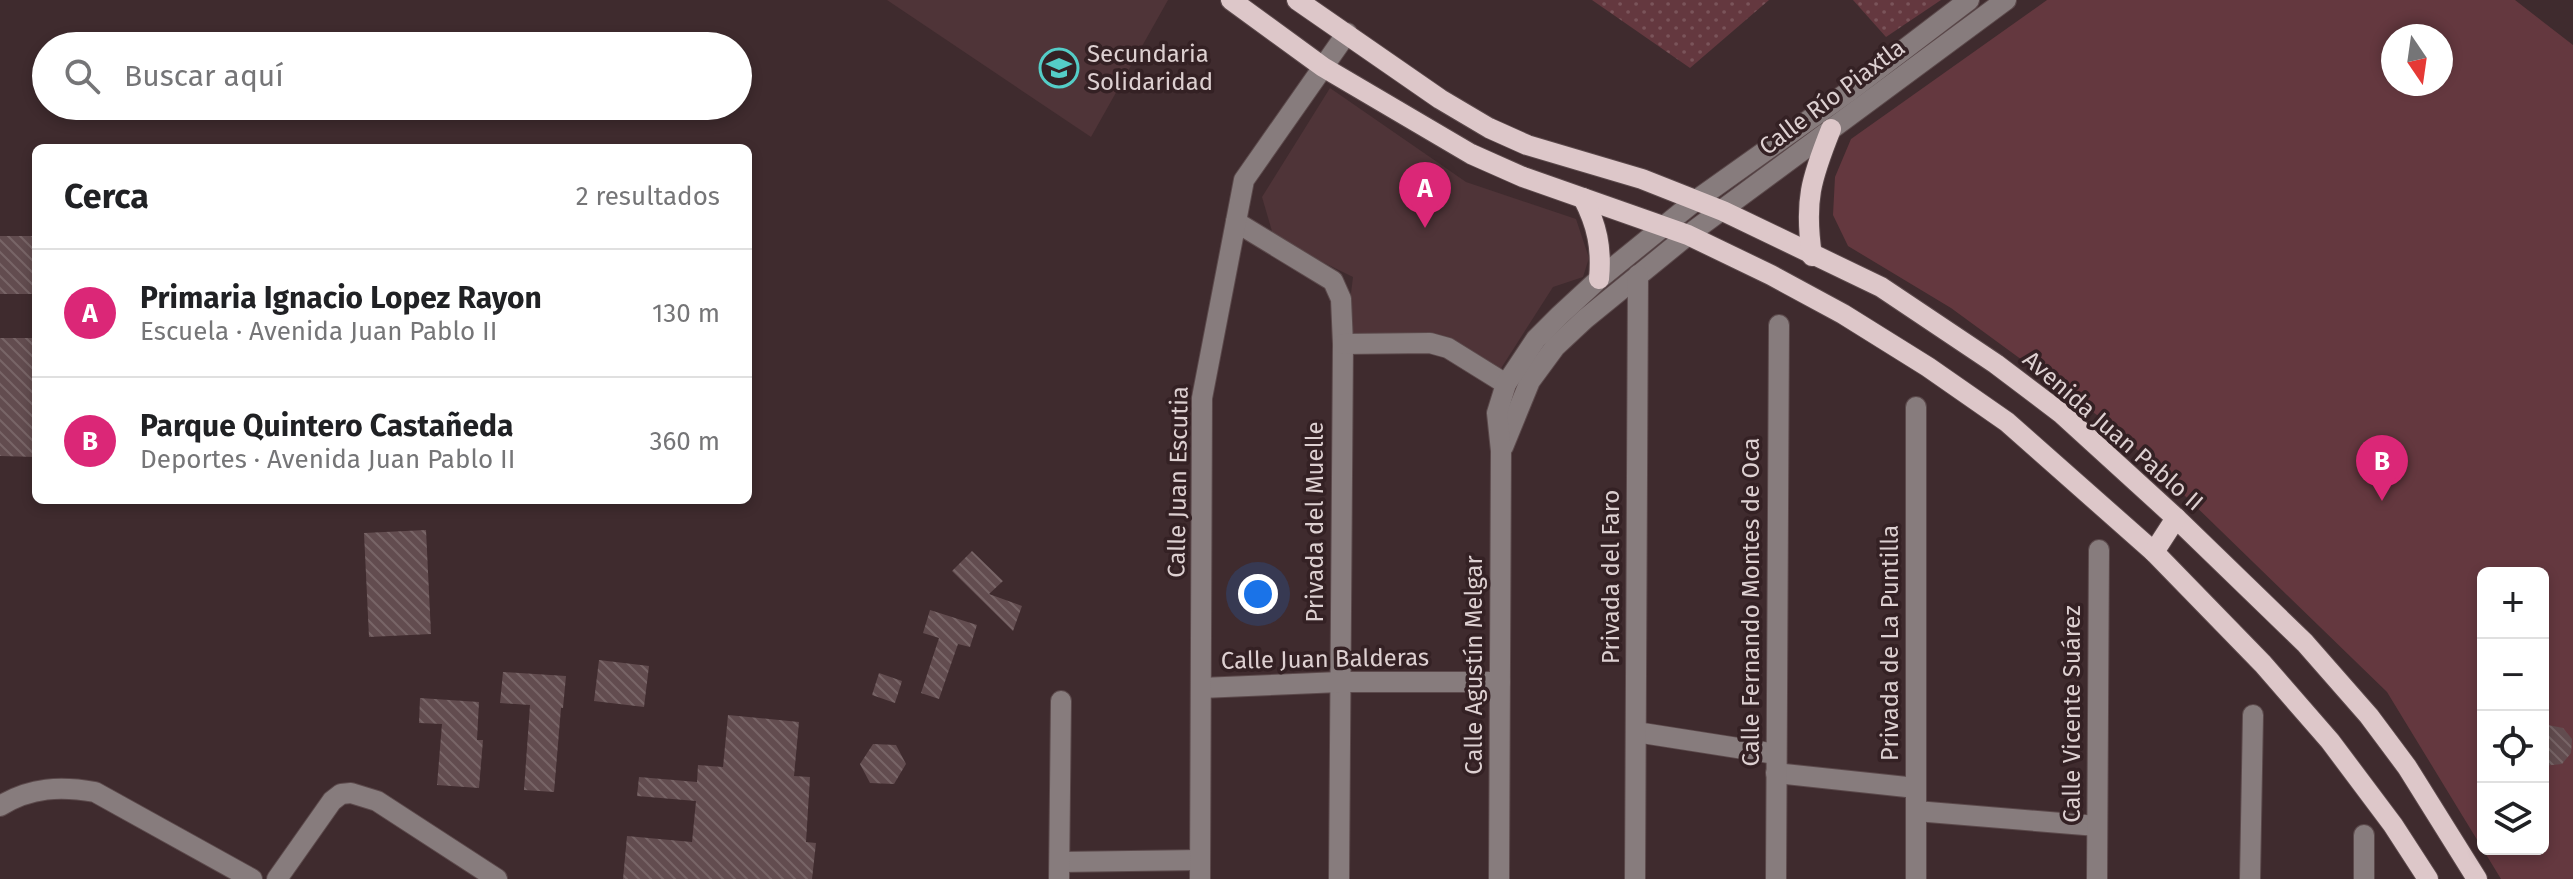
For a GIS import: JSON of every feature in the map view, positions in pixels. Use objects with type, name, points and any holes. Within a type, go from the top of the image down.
[{"type":"main road","points":[[1231,0],[1323,67],[1471,154],[1511,172],[1688,235],[1843,314],[1928,367],[2007,422],[2154,552],[2263,664],[2330,741],[2393,825],[2428,879]]},
{"type":"main road","name":"Avenida Juan Pablo II","points":[[1297,0],[1440,99],[1489,128],[1527,145],[1642,179],[1723,211],[1881,287],[1996,364],[2062,414],[2176,518],[2305,643],[2369,716],[2407,767],[2477,879]]},
{"type":"main road","points":[[1812,256],[1808,198],[1831,129]]},
{"type":"main road","points":[[1583,198],[1592,214],[1600,242],[1599,279]]},
{"type":"main road","points":[[2154,552],[2176,518]]},
{"type":"street","name":"Calle Río Piaxtla","points":[[1663,226],[1969,0]]},
{"type":"street","name":"Calle Río Piaxtla","points":[[1688,235],[2006,0]]},
{"type":"street","points":[[1323,67],[1347,33]]},
{"type":"street","name":"Calle Juan Escutia","points":[[1200,870],[1202,398],[1244,180],[1323,67]]},
{"type":"street","name":"Privada del Muelle","points":[[1236,222],[1333,281],[1341,299],[1339,879]]},
{"type":"street","name":"Calle Agustín Melgar","points":[[1499,879],[1501,451],[1497,413],[1506,384],[1536,339],[1599,279],[1663,226]]},
{"type":"street","name":"Calle Agustín Melgar","points":[[1501,451],[1530,381],[1555,347],[1688,235]]},
{"type":"street","name":"Privada del Faro","points":[[1635,879],[1638,275]]},
{"type":"street","name":"Calle Fernando Montes de Oca","points":[[1776,879],[1779,325]]},
{"type":"street","points":[[1343,344],[1430,343],[1448,348],[1506,384]]},
{"type":"street","name":"Privada de La Puntilla","points":[[1916,407],[1916,879]]},
{"type":"street","name":"Calle Vicente Suárez","points":[[2097,879],[2099,550]]},
{"type":"street","name":"Calle Juan Balderas","points":[[1201,688],[1340,682],[1500,682]]},
{"type":"street","points":[[1061,701],[1060,871],[1200,870]]},
{"type":"street","points":[[2250,879],[2253,715]]},
{"type":"street","points":[[1636,732],[1776,764],[1916,788]]},
{"type":"street","points":[[0,806],[15,797],[40,789],[67,787],[95,792],[252,879]]},
{"type":"street","points":[[277,879],[332,801],[341,794],[364,795],[377,801],[497,879]]},
{"type":"street","points":[[1916,811],[2097,826]]},
{"type":"street","points":[[2364,835],[2364,879]]},
{"type":"shaded area","name":"Secundaria Solidaridad","points":[[887,0],[1168,0],[1091,137]]},
{"type":"shaded area","points":[[1592,0],[1769,0],[1690,68]]},
{"type":"shaded area","points":[[1853,0],[1941,0],[1886,37]]},
{"type":"shaded area","points":[[2047,0],[2515,0],[2573,45],[2573,879],[2501,879],[2486,855],[2549,855],[2549,567],[2477,567],[2477,840],[2387,692],[2116,429],[1951,308],[1848,246],[1833,215],[1835,177],[1851,139]]},
{"type":"shaded area","points":[[1330,88],[1466,182],[1576,219],[1589,258],[1583,277],[1553,287],[1498,373],[1434,336],[1346,334],[1353,277],[1274,238],[1262,197]]},
{"type":"building","points":[[0,236],[32,236],[32,294],[0,294]]},
{"type":"building","points":[[0,338],[32,338],[32,457],[0,456]]},
{"type":"building","points":[[426,530],[431,634],[369,637],[364,533]]},
{"type":"building","points":[[972,551],[1003,581],[989,594],[1022,606],[1013,631],[952,571]]},
{"type":"building","points":[[930,610],[977,625],[970,647],[958,644],[939,699],[921,693],[939,638],[923,633]]},
{"type":"building","points":[[599,660],[649,666],[644,707],[594,701]]},
{"type":"building","points":[[503,672],[566,676],[554,792],[524,790],[530,705],[500,703]]},
{"type":"building","points":[[879,673],[902,681],[895,703],[872,695]]},
{"type":"building","points":[[420,698],[479,702],[477,740],[483,740],[479,788],[437,785],[442,724],[419,723]]},
{"type":"building","points":[[728,715],[799,722],[794,776],[810,777],[806,842],[816,843],[812,879],[623,879],[627,836],[692,842],[696,801],[637,796],[639,777],[697,782],[698,765],[723,767]]},
{"type":"building","points":[[2549,725],[2563,728],[2572,739],[2571,753],[2562,764],[2549,765]]},
{"type":"building","points":[[873,744],[896,745],[906,764],[894,784],[870,783],[860,764]]},
{"type":"place","name":"Secundaria Solidaridad","points":[[1059,68]]},
{"type":"place","name":"Primaria Ignacio Lopez Rayon","points":[[1425,228]]},
{"type":"place","name":"Parque Quintero Castañeda","points":[[2382,501]]}]
